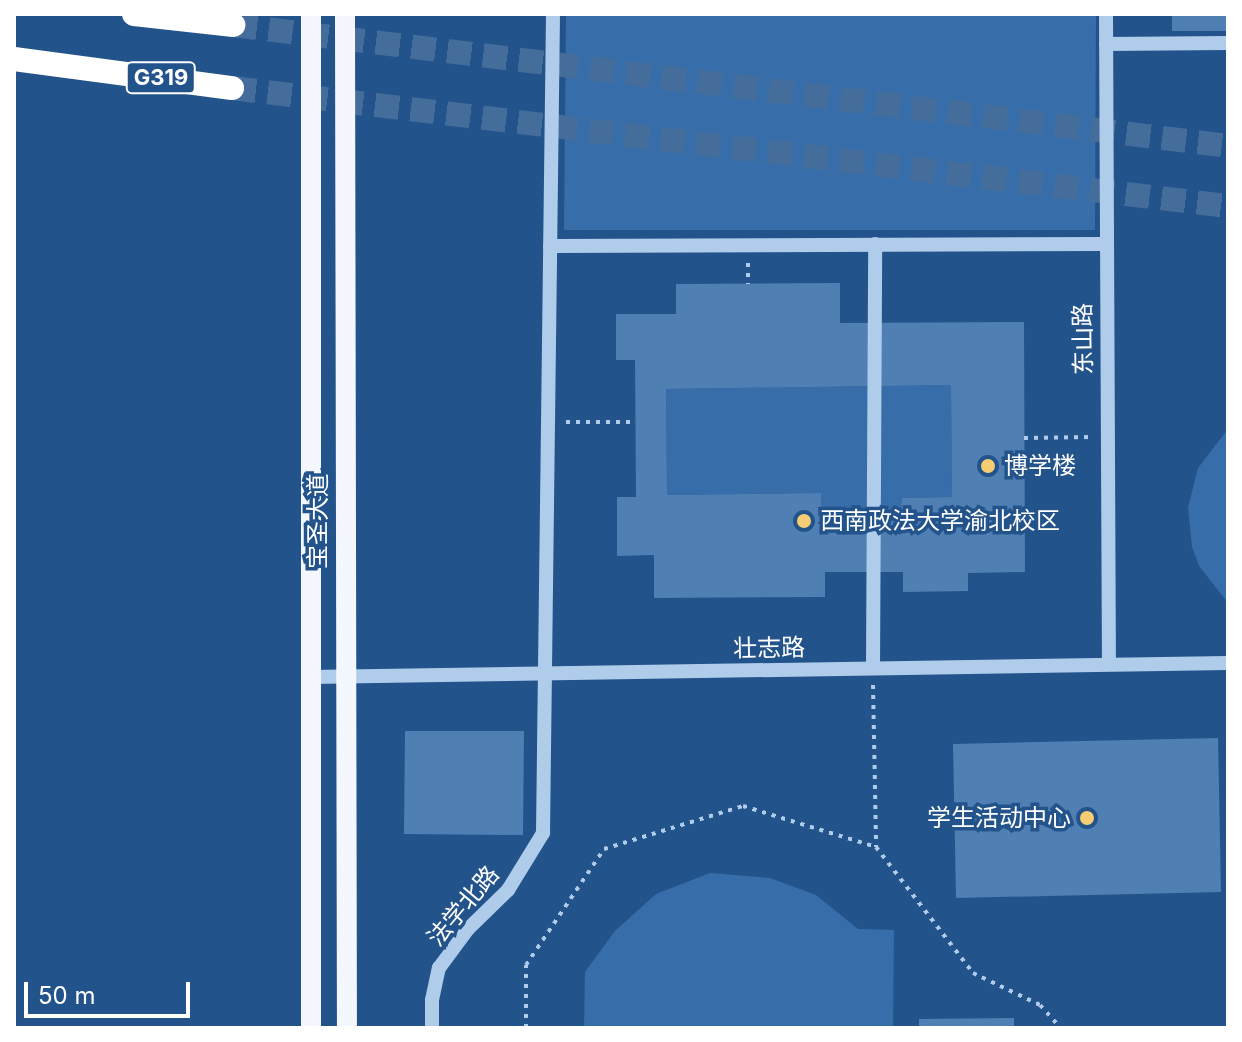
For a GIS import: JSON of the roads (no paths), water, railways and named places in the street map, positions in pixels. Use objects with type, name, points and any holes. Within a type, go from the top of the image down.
[{"type":"highway","points":[[134,14],[233,25],[200,14]]},
{"type":"highway","points":[[14,59],[89,68]]},
{"type":"highway","name":"G319","points":[[14,65],[89,68],[232,88]]},
{"type":"main road","name":"宝圣大道","points":[[311,14],[311,1028]]},
{"type":"main road","name":"宝圣大道","points":[[345,14],[347,1028]]},
{"type":"street","name":"法学北路","points":[[432,1028],[432,1000],[439,968],[468,929],[508,890],[543,833],[553,14]]},
{"type":"street","name":"东山路","points":[[1106,14],[1104,244],[1109,664]]},
{"type":"street","points":[[1106,44],[1228,43]]},
{"type":"street","points":[[873,668],[875,244]]},
{"type":"street","points":[[550,246],[1104,244]]},
{"type":"street","name":"壮志路","points":[[311,677],[1228,663]]},
{"type":"tunnel","points":[[233,25],[1228,146]]},
{"type":"tunnel","points":[[232,88],[1228,206]]},
{"type":"place","name":"博学楼","points":[[988,466]]},
{"type":"place","name":"西南政法大学渝北校区","points":[[804,521]]},
{"type":"place","name":"学生活动中心","points":[[1087,818]]}]
